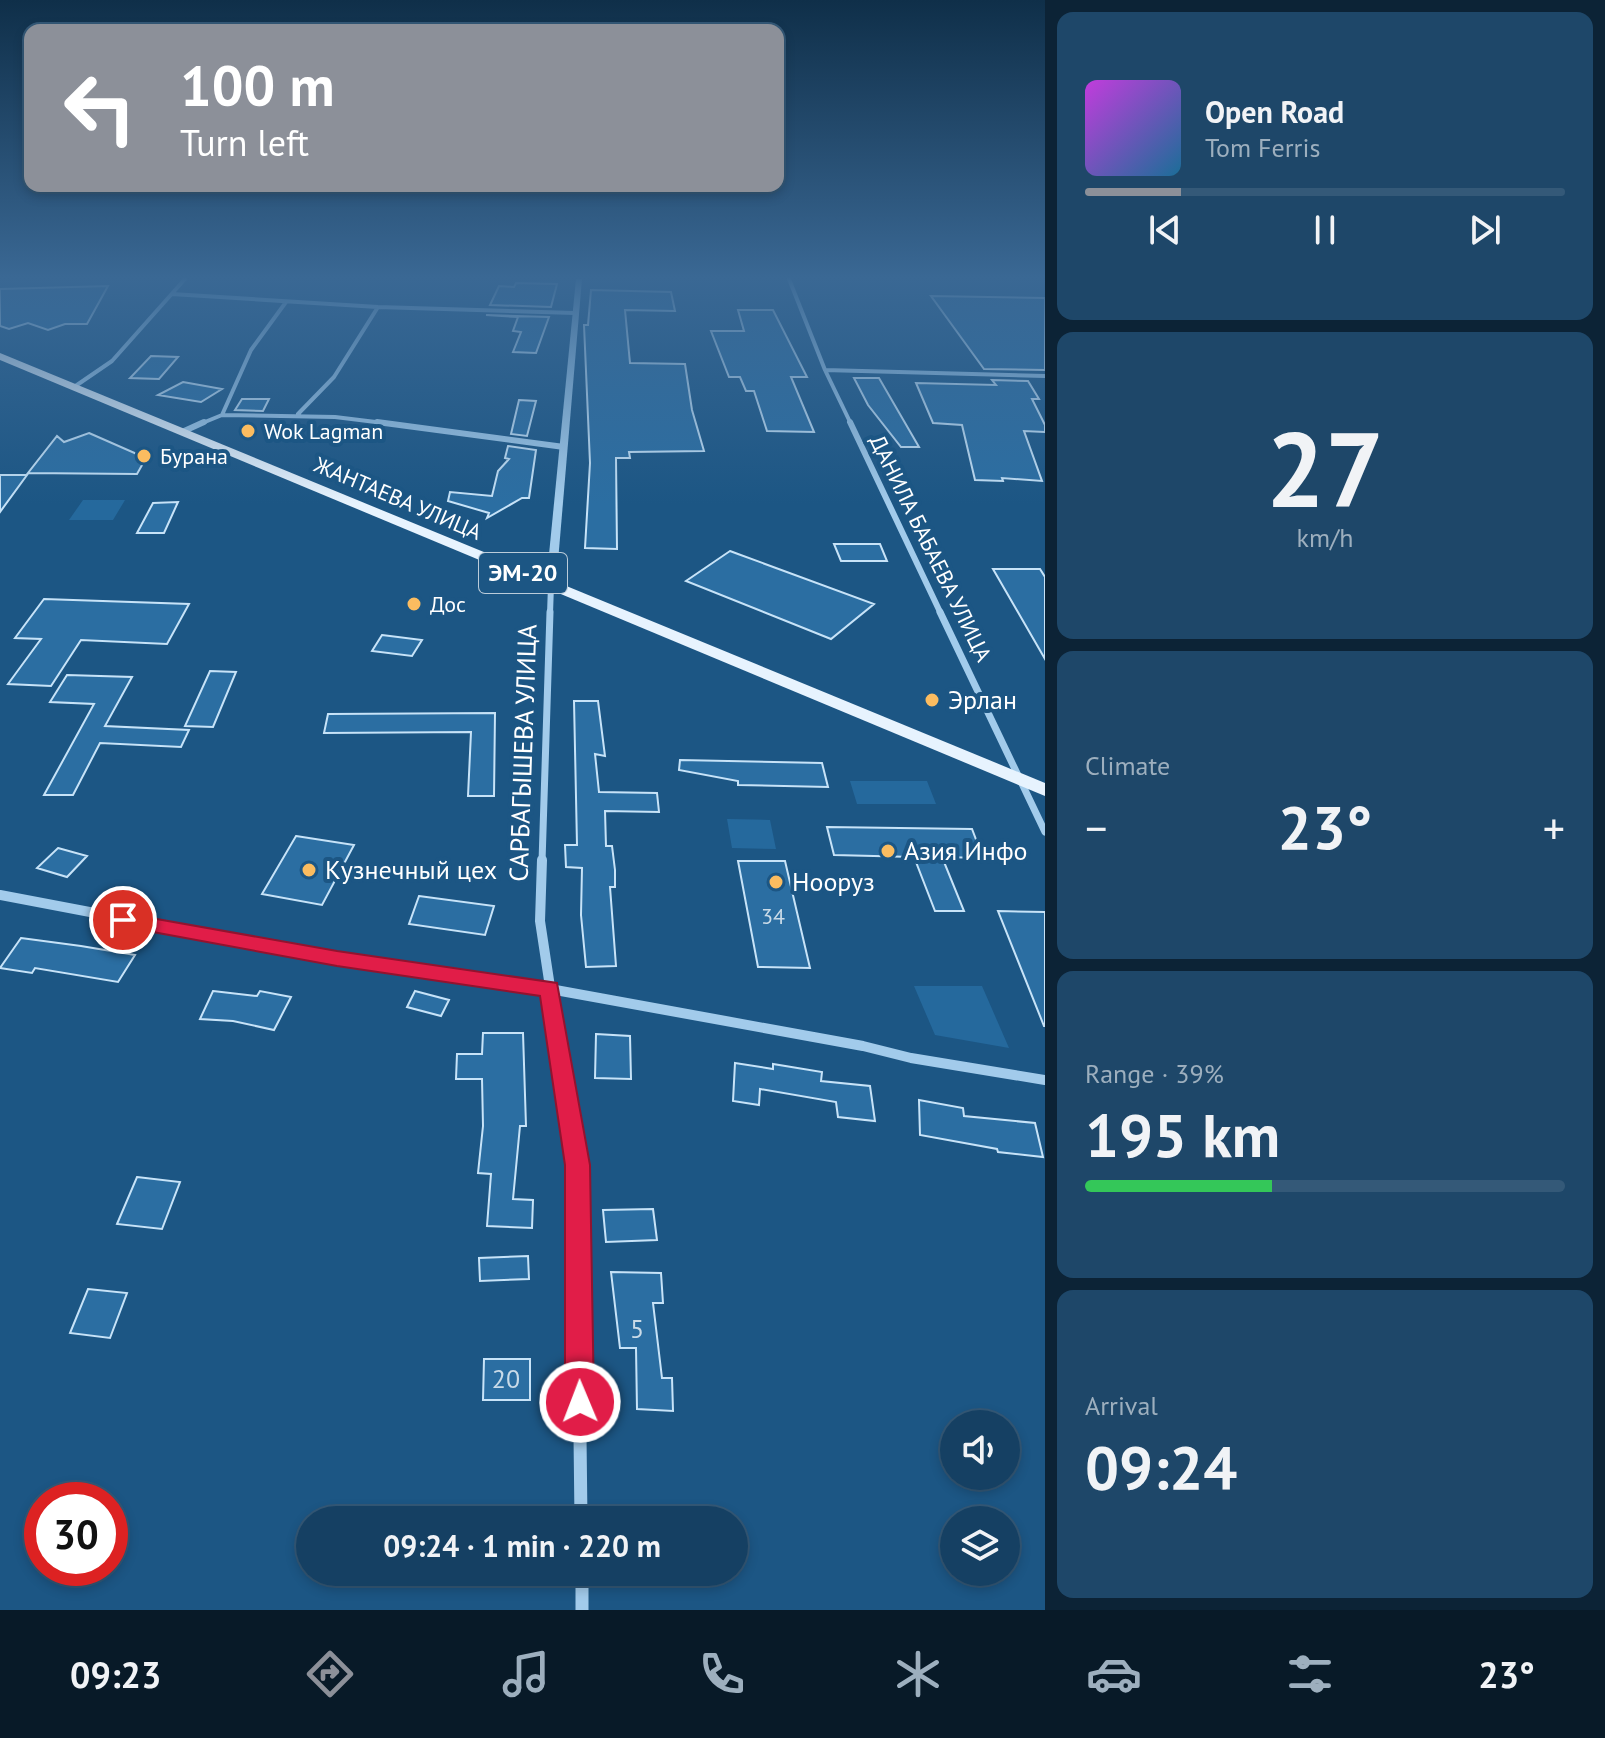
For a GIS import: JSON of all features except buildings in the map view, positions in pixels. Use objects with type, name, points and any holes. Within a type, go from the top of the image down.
[{"type":"main road","name":"ЖАНТАЕВА УЛИЦА","points":[[0,356],[1045,790]]},
{"type":"street","points":[[74,387],[118,354]]},
{"type":"street","points":[[222,415],[249,354]]},
{"type":"street","points":[[298,414],[334,377],[348,354]]},
{"type":"street","name":"САРБАГЫШЕВА УЛИЦА","points":[[572,354],[551,585],[540,921],[577,1165],[581,1506]]},
{"type":"street","name":"ДАНИЛА БАБАЕВА УЛИЦА","points":[[819,354],[993,720],[1017,779],[1045,832]]},
{"type":"street","points":[[825,370],[1045,376]]},
{"type":"street","points":[[182,432],[222,415],[298,414],[564,447]]},
{"type":"street","points":[[0,895],[337,959],[550,989],[863,1046],[911,1058],[1045,1080]]},
{"type":"street","points":[[582,1586],[582,1610]]},
{"type":"shaded area","points":[[83,500],[125,500],[113,520],[69,520]]},
{"type":"shaded area","points":[[850,781],[927,781],[936,804],[857,804]]},
{"type":"shaded area","points":[[727,819],[770,820],[776,849],[732,848]]},
{"type":"shaded area","points":[[914,986],[982,986],[1009,1048],[935,1035]]},
{"type":"place","name":"Wok Lagman","points":[[248,431]]},
{"type":"place","name":"Бурана","points":[[144,456]]},
{"type":"place","name":"Дос","points":[[414,604]]},
{"type":"place","name":"Эрлан","points":[[932,700]]},
{"type":"place","name":"Азия Инфо","points":[[888,851]]},
{"type":"place","name":"Кузнечный цех","points":[[309,870]]},
{"type":"place","name":"Нооруз","points":[[776,882]]},
{"type":"route","points":[[123,920],[337,959],[550,989],[577,1165],[580,1402]]}]
